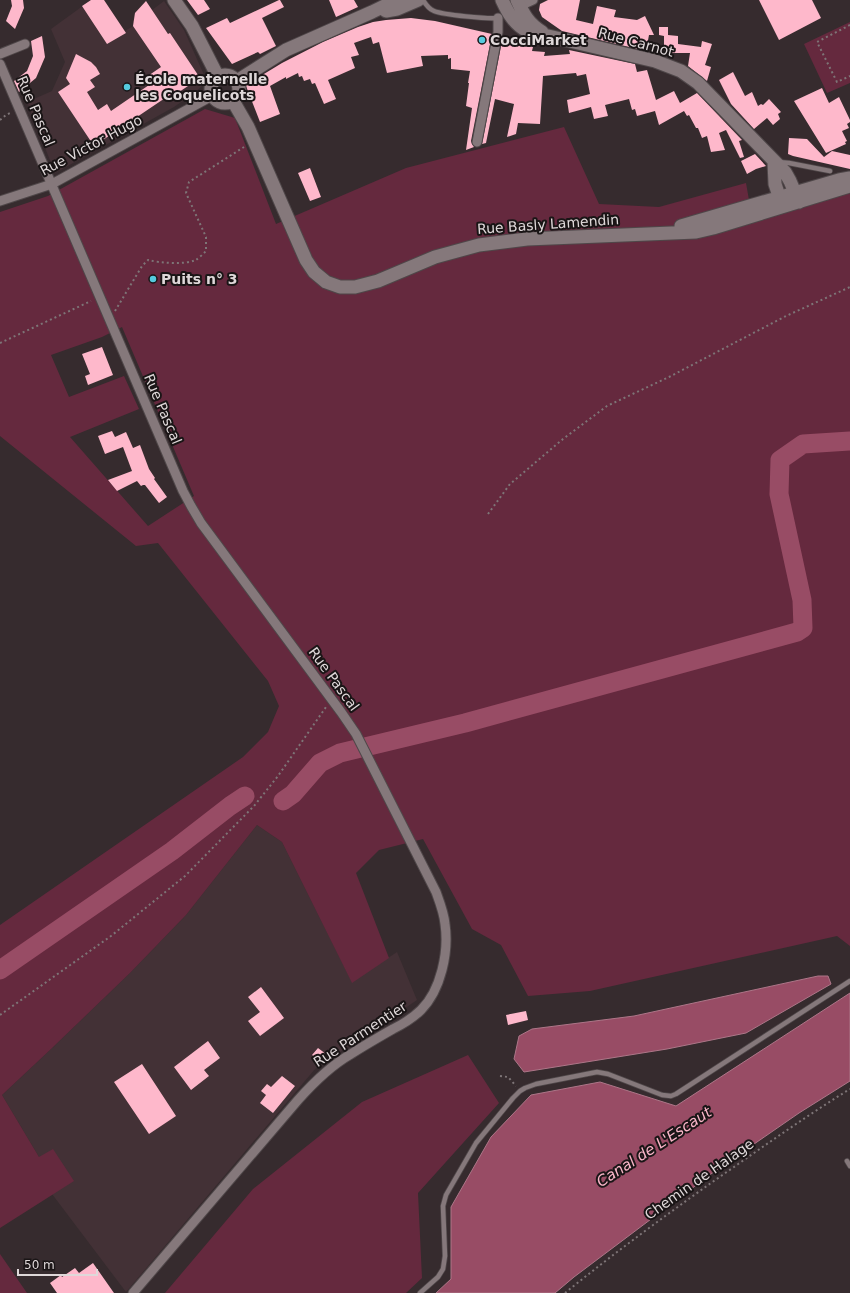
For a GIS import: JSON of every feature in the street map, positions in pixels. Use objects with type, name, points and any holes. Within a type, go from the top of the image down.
[{"type":"street","points":[[174,0],[192,26],[218,77]]},
{"type":"street","points":[[237,81],[286,50],[397,0]]},
{"type":"street","points":[[372,12],[397,9],[418,0]]},
{"type":"street","name":"Rue Carnot","points":[[477,142],[498,32],[503,16],[502,0]]},
{"type":"street","points":[[519,3],[533,0]]},
{"type":"street","name":"Rue Carnot","points":[[519,3],[530,22],[548,37]]},
{"type":"street","name":"Rue Carnot","points":[[503,16],[513,20],[521,28],[527,31],[655,61],[681,71],[704,88],[788,176],[797,197]]},
{"type":"street","points":[[0,54],[25,44]]},
{"type":"street","name":"Rue Pascal","points":[[0,64],[183,491],[201,523],[331,699],[356,734],[367,755]]},
{"type":"street","points":[[227,75],[237,81],[239,85],[238,95],[233,101],[229,103],[222,103],[215,100],[212,96],[211,85],[218,77],[227,75]]},
{"type":"street","name":"Rue Victor Hugo","points":[[0,201],[52,184],[212,96]]},
{"type":"street","name":"Rue Basly Lamendin","points":[[233,101],[248,127],[306,260],[320,277],[333,285],[348,288],[362,286],[435,257],[479,244],[527,239],[650,233],[797,197]]},
{"type":"street","points":[[774,162],[776,184],[781,202]]},
{"type":"street","points":[[797,197],[839,180],[850,178]]},
{"type":"street","points":[[797,197],[850,186]]},
{"type":"street","name":"Rue Parmentier","points":[[133,1293],[313,1083],[339,1061],[414,1016],[426,1004],[434,991],[442,968],[445,948],[446,932],[441,907],[432,884],[367,755]]},
{"type":"lane","points":[[423,0],[429,8],[437,12],[488,18],[503,16],[519,3]]},
{"type":"lane","points":[[774,162],[789,163],[830,171]]},
{"type":"lane","points":[[420,1293],[438,1277],[443,1269],[445,1256],[443,1206],[446,1195],[476,1143],[520,1091],[536,1084],[597,1072],[608,1074],[662,1095],[671,1096],[850,981]]},
{"type":"lane","points":[[847,1161],[850,1166]]},
{"type":"path","points":[[850,25],[816,42],[837,82],[850,76]]},
{"type":"path","points":[[0,120],[6,115],[20,110]]},
{"type":"path","points":[[110,321],[142,266],[148,260],[158,263],[180,263],[197,260],[206,251],[206,237],[186,193],[189,182],[246,146]]},
{"type":"path","points":[[488,514],[510,484],[563,439],[606,406],[669,377],[786,316],[850,287]]},
{"type":"path","points":[[0,343],[100,297]]},
{"type":"path","points":[[0,1015],[111,936],[185,876],[254,806],[278,776],[331,699]]},
{"type":"path","points":[[500,1076],[508,1077],[520,1091]]},
{"type":"path","name":"Chemin de Halage","points":[[565,1293],[654,1224],[789,1128],[850,1089]]},
{"type":"shaded area","name":"École maternelle les Coquelicots","points":[[91,0],[104,0],[125,31],[138,23],[133,22],[135,12],[146,1],[152,10],[164,1],[184,30],[204,75],[204,81],[202,86],[194,93],[174,107],[55,173],[27,102],[52,91],[65,62],[51,29]]},
{"type":"shaded area","points":[[850,22],[850,83],[827,93],[804,44]]},
{"type":"shaded area","points":[[205,109],[235,118],[276,224],[406,168],[564,127],[599,204],[659,207],[746,183],[749,200],[850,186],[850,946],[837,936],[590,991],[528,996],[501,945],[472,929],[423,839],[379,850],[356,873],[389,958],[352,983],[282,842],[257,825],[186,915],[130,973],[2,1095],[39,1157],[53,1149],[74,1181],[0,1228],[0,925],[243,757],[268,732],[279,706],[268,681],[158,543],[136,546],[0,436],[0,212],[48,196]],"holes":[[[122,327],[194,496],[148,526],[70,437],[139,409],[124,376],[69,397],[51,355],[102,337]]]},
{"type":"shaded area","points":[[257,825],[282,842],[352,982],[397,952],[417,1000],[315,1069],[126,1292],[52,1194],[73,1180],[39,1157],[2,1095],[130,973],[186,915]]},
{"type":"shaded area","points":[[468,1055],[499,1103],[418,1193],[422,1278],[406,1293],[165,1293],[253,1189],[362,1102]]},
{"type":"shaded area","points":[[0,1254],[27,1293],[0,1293]]},
{"type":"water","points":[[818,976],[828,976],[831,984],[746,1033],[667,1049],[524,1072],[514,1059],[519,1036],[532,1029],[634,1016]]},
{"type":"water","name":"Canal de L'Escaut","points":[[850,993],[850,1081],[799,1113],[715,1171],[574,1277],[555,1293],[436,1293],[451,1279],[451,1207],[491,1137],[531,1095],[600,1082],[676,1106]]},
{"type":"building","points":[[11,0],[23,0],[24,8],[15,29],[6,21],[12,6]]},
{"type":"building","points":[[91,0],[104,0],[126,33],[107,44],[82,6]]},
{"type":"building","points":[[187,0],[204,0],[210,9],[198,15]]},
{"type":"building","points":[[279,0],[284,7],[262,18],[276,46],[260,54],[258,52],[232,64],[206,28],[227,18],[230,23]]},
{"type":"building","points":[[329,0],[354,0],[358,7],[336,17]]},
{"type":"building","points":[[548,0],[580,0],[576,20],[593,24],[597,6],[616,10],[614,17],[637,20],[645,16],[654,35],[649,35],[646,51],[562,31],[542,17],[539,10],[540,4]]},
{"type":"building","points":[[759,0],[812,0],[821,18],[779,40]]},
{"type":"building","points":[[146,1],[168,34],[170,33],[200,78],[179,92],[177,90],[94,146],[58,92],[70,84],[66,78],[76,54],[91,62],[100,74],[90,80],[95,87],[87,92],[98,110],[107,104],[111,111],[149,85],[145,78],[161,67],[133,26],[135,13]]},
{"type":"building","points":[[411,18],[435,21],[492,34],[471,141],[474,147],[466,150],[472,108],[466,106],[470,71],[451,69],[451,58],[448,59],[448,55],[421,56],[423,66],[387,73],[379,42],[373,44],[371,37],[354,43],[359,55],[351,57],[355,68],[328,80],[336,99],[324,104],[315,83],[312,84],[310,79],[304,81],[302,76],[299,77],[298,73],[286,79],[286,77],[270,86],[280,114],[260,122],[246,85],[282,63],[323,42],[358,27],[373,22]]},
{"type":"building","points":[[659,27],[668,27],[668,35],[678,36],[678,44],[701,47],[702,41],[712,44],[705,65],[711,67],[707,81],[688,66],[690,53],[664,53],[664,36],[659,35]]},
{"type":"building","points":[[42,36],[45,57],[36,78],[19,92],[14,81],[27,71],[33,56],[31,41]]},
{"type":"building","points":[[503,36],[534,43],[532,51],[545,52],[544,56],[570,54],[569,50],[635,64],[637,72],[647,70],[656,100],[674,91],[680,103],[697,93],[742,140],[739,141],[744,157],[740,158],[726,130],[719,133],[725,150],[711,152],[707,136],[702,138],[698,128],[696,128],[689,115],[687,116],[684,111],[659,125],[655,111],[637,116],[635,109],[632,110],[629,99],[605,105],[608,116],[594,119],[591,107],[569,113],[567,100],[590,94],[586,74],[577,76],[576,73],[543,76],[540,124],[518,123],[516,134],[507,137],[514,104],[495,99],[486,143],[482,144]]},
{"type":"building","points":[[733,72],[745,96],[752,92],[758,106],[761,104],[763,105],[769,99],[781,112],[778,114],[780,119],[773,125],[767,118],[754,129],[731,104],[719,80]]},
{"type":"building","points":[[822,88],[829,103],[839,97],[850,120],[847,124],[849,128],[842,131],[847,141],[845,142],[846,144],[826,153],[794,101]]},
{"type":"building","points":[[789,138],[807,139],[824,157],[832,151],[850,155],[850,169],[788,154]]},
{"type":"building","points":[[755,154],[766,166],[747,174],[741,161]]},
{"type":"building","points":[[310,168],[321,197],[310,201],[298,173]]},
{"type":"building","points":[[102,347],[113,375],[88,385],[85,376],[90,374],[82,354]]},
{"type":"building","points":[[112,431],[115,437],[126,432],[133,448],[140,445],[149,469],[155,478],[154,479],[167,497],[159,503],[145,485],[141,486],[137,481],[117,491],[108,480],[132,471],[123,447],[105,454],[98,436]]},
{"type":"building","points":[[261,987],[284,1018],[260,1036],[248,1021],[260,1012],[248,997]]},
{"type":"building","points":[[526,1011],[528,1020],[508,1025],[506,1015]]},
{"type":"building","points":[[208,1041],[220,1058],[204,1070],[209,1076],[191,1090],[174,1067]]},
{"type":"building","points":[[318,1048],[326,1054],[319,1060],[312,1055]]},
{"type":"building","points":[[142,1064],[176,1116],[149,1134],[114,1082]]},
{"type":"building","points":[[282,1076],[295,1086],[273,1113],[260,1103],[266,1095],[261,1091],[267,1084],[271,1087]]},
{"type":"building","points":[[93,1263],[114,1293],[57,1293],[50,1283],[61,1275],[62,1277],[75,1268],[79,1273]]},
{"type":"waterway","points":[[283,801],[293,794],[320,763],[340,753],[465,723],[797,632],[803,628],[802,600],[779,494],[780,460],[803,444],[850,441]]},
{"type":"waterway","points":[[0,970],[172,851],[245,796]]},
{"type":"place","name":"CocciMarket","points":[[482,40]]},
{"type":"place","name":"École maternelle les Coquelicots","points":[[127,87]]},
{"type":"place","name":"Puits n° 3","points":[[153,279]]}]
